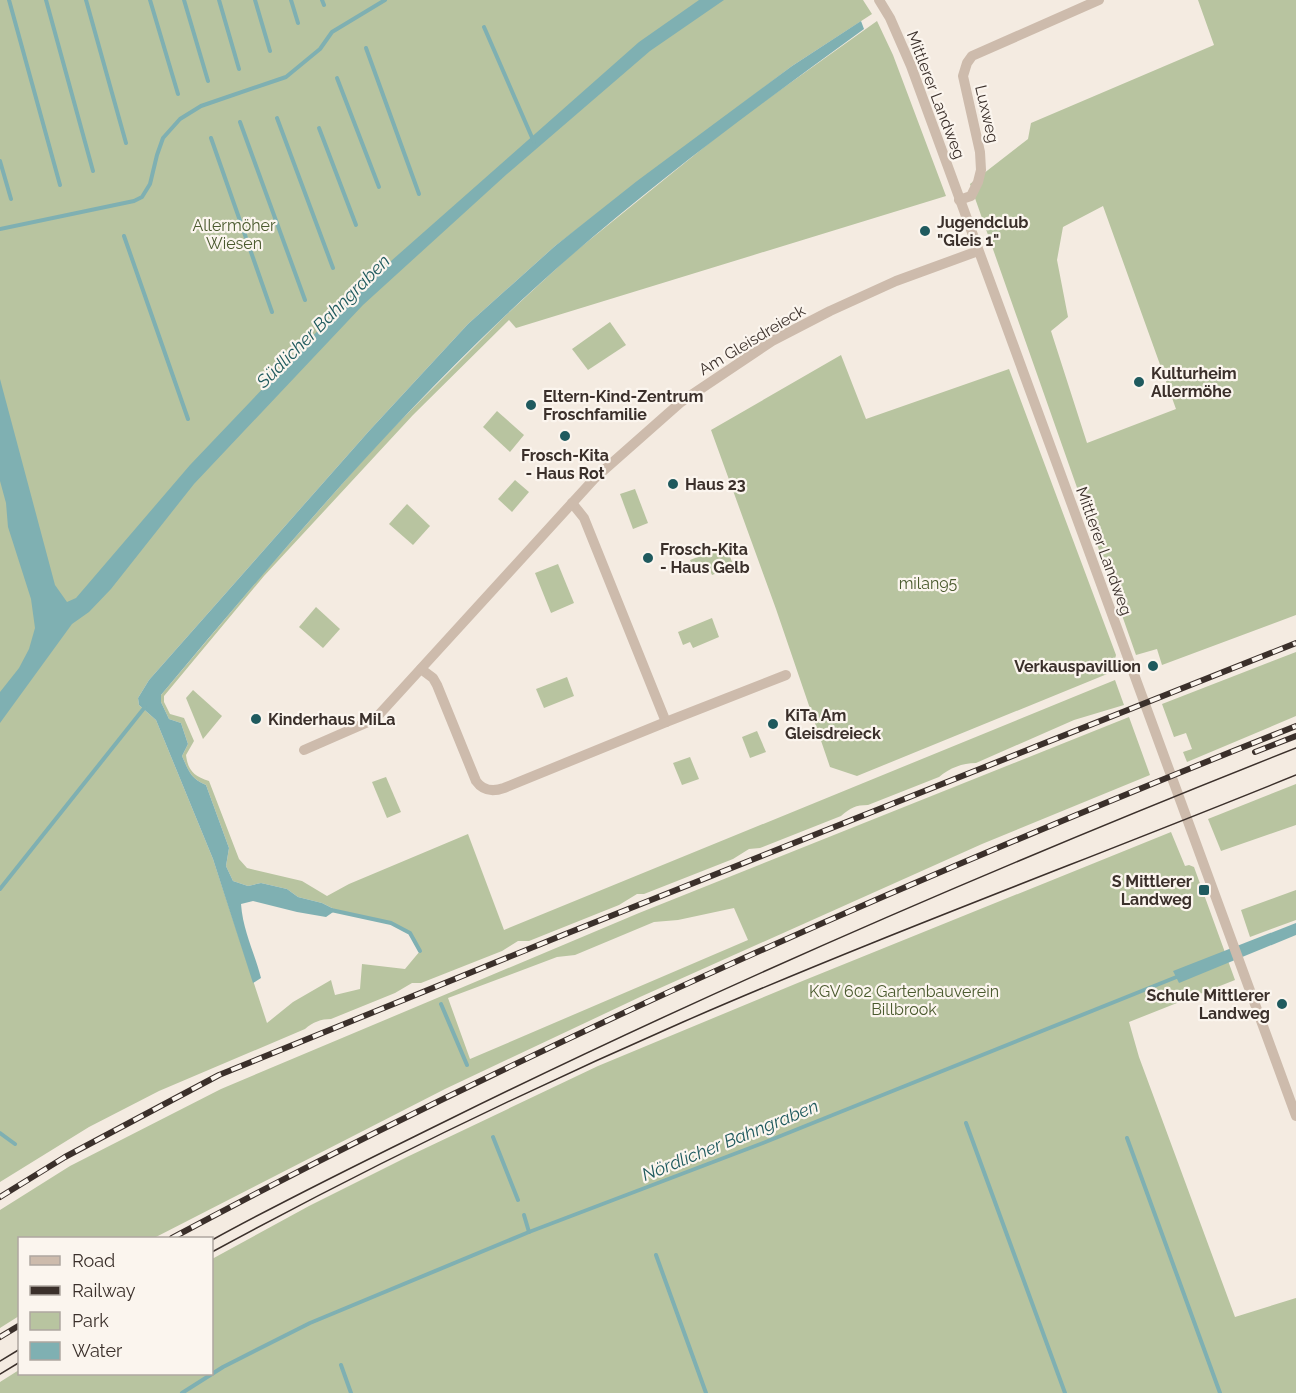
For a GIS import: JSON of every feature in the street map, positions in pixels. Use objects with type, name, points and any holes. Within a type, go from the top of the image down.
[{"type":"street","name":"Mittlerer Landweg","points":[[879,0],[890,18],[911,66],[1296,1116]]},
{"type":"street","name":"Luxweg","points":[[959,200],[971,196],[981,170],[980,152],[963,76],[967,63],[972,56],[1099,0]]},
{"type":"street","name":"Am Gleisdreieck","points":[[304,750],[375,719],[572,503],[615,459],[681,402],[772,341],[861,296],[978,251]]},
{"type":"street","points":[[572,503],[584,518],[666,722]]},
{"type":"street","points":[[421,669],[435,681],[476,781],[481,787],[489,790],[504,788],[786,675]]},
{"type":"green space","name":"Allermöher Wiesen","points":[[0,0],[863,0],[872,14],[792,66],[555,246],[468,324],[369,431],[149,680],[138,698],[139,705],[156,720],[213,859],[267,1023],[293,1002],[331,980],[335,995],[360,989],[362,964],[405,969],[420,951],[410,933],[391,923],[336,910],[322,903],[298,897],[287,889],[261,883],[248,886],[233,881],[226,866],[229,848],[206,785],[196,780],[188,770],[182,756],[188,744],[181,723],[169,719],[161,702],[161,695],[262,575],[379,442],[505,316],[571,255],[734,123],[877,21],[893,55],[946,196],[516,328],[509,320],[413,415],[264,576],[164,696],[164,702],[170,714],[184,718],[194,741],[186,755],[188,765],[196,775],[209,781],[239,859],[247,868],[302,881],[327,896],[349,884],[468,834],[504,930],[1115,680],[1124,705],[1074,720],[976,763],[956,767],[939,777],[868,805],[853,807],[841,816],[760,848],[749,849],[733,859],[644,894],[637,894],[619,905],[529,941],[518,941],[502,951],[421,983],[412,983],[395,993],[331,1019],[317,1021],[305,1029],[159,1091],[89,1127],[0,1182]]},
{"type":"green space","points":[[1198,0],[1296,0],[1296,615],[1162,665],[1157,649],[1136,655],[970,184],[1028,139],[1031,123],[1214,45]],"holes":[[[1103,206],[1176,409],[1087,443],[1051,331],[1068,317],[1057,260],[1063,227]]]},
{"type":"green space","points":[[610,322],[626,345],[588,370],[572,349]]},
{"type":"green space","name":"milan95","points":[[841,355],[866,419],[1009,369],[1116,655],[1112,672],[857,776],[830,767],[711,430]]},
{"type":"green space","points":[[497,411],[524,435],[510,452],[483,427]]},
{"type":"green space","points":[[515,480],[529,492],[512,512],[498,499]]},
{"type":"green space","points":[[635,489],[648,523],[633,529],[620,494]]},
{"type":"green space","points":[[407,504],[430,526],[413,545],[389,524]]},
{"type":"green space","points":[[726,546],[734,567],[712,575],[709,568],[696,574],[690,560]]},
{"type":"green space","points":[[558,564],[574,603],[551,613],[535,573]]},
{"type":"green space","points":[[316,607],[340,629],[323,648],[299,627]]},
{"type":"green space","points":[[712,618],[719,637],[693,648],[690,642],[683,645],[678,632]]},
{"type":"green space","points":[[1296,652],[1296,716],[1187,762],[1183,752],[1192,749],[1186,733],[1174,737],[1162,704]]},
{"type":"green space","points":[[567,677],[574,696],[544,708],[536,689]]},
{"type":"green space","points":[[193,690],[222,716],[203,739],[186,698]]},
{"type":"green space","points":[[1129,717],[1150,775],[982,844],[640,997],[445,1089],[156,1237],[18,1237],[18,1317],[0,1328],[0,1210],[70,1166],[221,1089],[639,913]],"holes":[[[734,908],[748,940],[470,1059],[448,998],[557,957],[575,955],[654,922],[678,920]]]},
{"type":"green space","points":[[757,731],[766,752],[750,758],[742,737]]},
{"type":"green space","points":[[690,757],[699,779],[682,785],[673,763]]},
{"type":"green space","points":[[386,777],[401,812],[387,818],[372,782]]},
{"type":"green space","points":[[1296,784],[1296,825],[1221,851],[1208,819]]},
{"type":"green space","name":"KGV 602 Gartenbauverein Billbrook","points":[[1171,832],[1185,866],[1194,867],[1235,980],[1129,1022],[1139,1057],[1235,1317],[1296,1298],[1296,1393],[0,1393],[0,1382],[18,1371],[18,1375],[213,1375],[213,1258],[309,1206],[409,1156],[598,1066]]},
{"type":"green space","points":[[1296,890],[1296,920],[1250,937],[1241,910]]},
{"type":"water","points":[[699,0],[724,0],[650,51],[507,174],[363,305],[194,484],[111,589],[89,612],[72,624],[0,723],[0,692],[19,668],[29,649],[35,628],[31,599],[8,527],[6,503],[0,481],[0,379],[55,585],[67,602],[76,598],[190,465],[348,299],[639,42]]},
{"type":"water","points":[[861,21],[864,29],[680,166],[591,239],[506,315],[415,406],[328,500],[161,695],[161,702],[169,719],[181,723],[188,744],[182,756],[188,770],[196,780],[206,785],[229,848],[226,866],[233,881],[248,886],[261,883],[287,889],[298,897],[322,903],[336,910],[326,917],[253,901],[241,904],[246,932],[261,978],[253,983],[213,859],[156,720],[139,705],[138,698],[149,680],[369,431],[468,324],[555,246],[637,181],[792,66]]},
{"type":"water","points":[[1296,923],[1296,935],[1179,983],[1173,971]]},
{"type":"waterway","points":[[9,0],[60,185]]},
{"type":"waterway","points":[[46,0],[93,171]]},
{"type":"waterway","points":[[86,0],[126,143]]},
{"type":"waterway","points":[[150,0],[178,94]]},
{"type":"waterway","points":[[184,0],[208,81]]},
{"type":"waterway","points":[[219,0],[239,69]]},
{"type":"waterway","points":[[255,0],[270,51]]},
{"type":"waterway","points":[[291,0],[298,23]]},
{"type":"waterway","points":[[322,0],[324,5]]},
{"type":"waterway","points":[[0,229],[134,201],[142,197],[150,184],[163,138],[180,119],[201,106],[286,77],[320,49],[332,32],[385,0]]},
{"type":"waterway","points":[[484,27],[534,142]]},
{"type":"waterway","points":[[366,48],[419,194]]},
{"type":"waterway","points":[[337,78],[379,187]]},
{"type":"waterway","points":[[277,118],[333,268]]},
{"type":"waterway","points":[[240,122],[305,300]]},
{"type":"waterway","points":[[319,128],[356,225]]},
{"type":"waterway","points":[[211,138],[272,312]]},
{"type":"waterway","points":[[0,161],[11,199]]},
{"type":"waterway","points":[[124,236],[188,419]]},
{"type":"waterway","points":[[0,889],[145,707]]},
{"type":"waterway","points":[[331,910],[391,923],[410,933],[420,951]]},
{"type":"waterway","name":"Nördlicher Bahngraben","points":[[213,1373],[310,1323],[529,1232],[763,1143],[1179,976]]},
{"type":"waterway","points":[[441,1004],[467,1065]]},
{"type":"waterway","points":[[966,1123],[1065,1393]]},
{"type":"waterway","points":[[0,1133],[15,1144]]},
{"type":"waterway","points":[[493,1137],[518,1200]]},
{"type":"waterway","points":[[1127,1138],[1220,1393]]},
{"type":"waterway","points":[[524,1215],[529,1232]]},
{"type":"waterway","points":[[656,1255],[706,1393]]},
{"type":"waterway","points":[[341,1365],[351,1393]]},
{"type":"waterway","name":"Nördlicher Bahngraben","points":[[182,1393],[210,1375]]},
{"type":"tram line","points":[[213,1239],[452,1118],[765,971],[1082,834],[1296,748]]},
{"type":"tram line","points":[[213,1251],[445,1132],[683,1022],[912,927],[1296,775]]},
{"type":"tram line","points":[[0,1361],[18,1350]]},
{"type":"tram line","points":[[0,1374],[18,1363]]},
{"type":"railway","points":[[0,1197],[65,1157],[219,1075],[563,935],[1296,643]]},
{"type":"railway","points":[[174,1237],[447,1097],[726,966],[1010,843],[1296,726]]},
{"type":"railway","points":[[1255,752],[1296,736]]},
{"type":"railway","points":[[0,1337],[18,1326]]},
{"type":"place","name":"Jugendclub \"Gleis 1\"","points":[[925,231]]},
{"type":"place","name":"Kulturheim Allermöhe","points":[[1139,382]]},
{"type":"place","name":"Eltern-Kind-Zentrum Froschfamilie","points":[[531,405]]},
{"type":"place","name":"Frosch-Kita - Haus Rot","points":[[565,436]]},
{"type":"place","name":"Haus 23","points":[[673,484]]},
{"type":"place","name":"Frosch-Kita - Haus Gelb","points":[[648,558]]},
{"type":"place","name":"Verkauspavillion","points":[[1153,666]]},
{"type":"place","name":"Kinderhaus MiLa","points":[[256,719]]},
{"type":"place","name":"KiTa Am Gleisdreieck","points":[[773,724]]},
{"type":"place","name":"S Mittlerer Landweg","points":[[1204,890]]},
{"type":"place","name":"Schule Mittlerer Landweg","points":[[1282,1004]]},
{"type":"water label","name":"Südlicher Bahngraben","points":[[323,321]]}]
